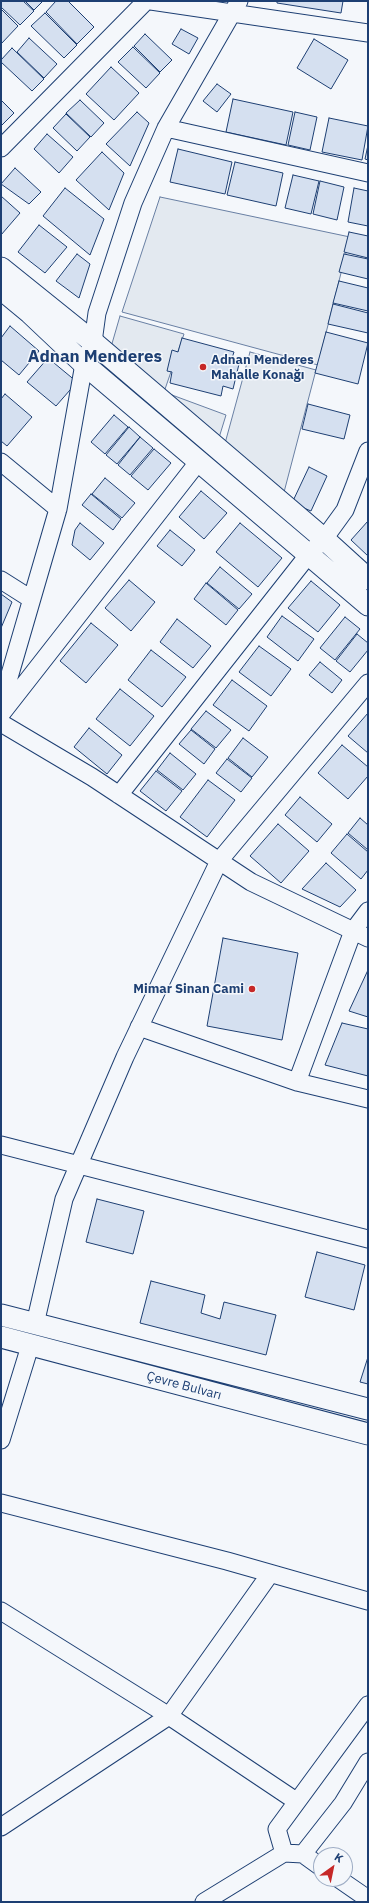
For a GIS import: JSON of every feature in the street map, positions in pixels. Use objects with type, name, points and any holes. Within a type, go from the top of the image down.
[{"type":"main road","points":[[1,268],[93,342],[324,539],[368,579]]},
{"type":"main road","points":[[1,289],[30,313],[84,364],[368,605]]},
{"type":"main road","name":"Çevre Bulvarı","points":[[1,1314],[368,1409]]},
{"type":"main road","points":[[30,1346],[35,1324]]},
{"type":"main road","name":"Çevre Bulvarı","points":[[1,1337],[30,1346],[368,1434]]},
{"type":"street","points":[[1,148],[146,1]]},
{"type":"street","points":[[150,1],[236,7],[368,32]]},
{"type":"street","points":[[1,705],[58,509],[84,364],[93,342],[97,313],[133,203],[166,128],[236,7]]},
{"type":"street","points":[[166,128],[368,173]]},
{"type":"street","points":[[118,795],[309,554],[324,539],[345,510],[368,451]]},
{"type":"street","points":[[1,715],[199,461]]},
{"type":"street","points":[[1,462],[58,509]]},
{"type":"street","points":[[1,580],[32,599]]},
{"type":"street","points":[[35,1324],[64,1199],[139,1027],[219,861],[368,683]]},
{"type":"street","points":[[1,722],[118,795],[251,882],[361,934]]},
{"type":"street","points":[[297,1082],[361,934],[368,911]]},
{"type":"street","points":[[139,1027],[297,1082],[368,1099]]},
{"type":"street","points":[[1,1145],[368,1239]]},
{"type":"street","points":[[1,1440],[30,1346]]},
{"type":"street","points":[[1,1503],[219,1559],[368,1601]]},
{"type":"street","points":[[1,1827],[169,1716],[270,1574]]},
{"type":"street","points":[[1,1611],[169,1716],[296,1801]]},
{"type":"street","points":[[284,1853],[277,1829],[296,1801],[368,1705]]},
{"type":"street","points":[[303,1854],[343,1803],[368,1762]]},
{"type":"street","points":[[204,1902],[284,1853],[303,1854],[313,1861]]},
{"type":"street","points":[[351,1887],[368,1899]]},
{"type":"shaded area","points":[[160,197],[350,237],[318,365],[122,312]]},
{"type":"shaded area","points":[[120,316],[184,334],[163,395],[111,347]]},
{"type":"shaded area","points":[[250,352],[316,370],[283,496],[224,447]]},
{"type":"shaded area","points":[[172,395],[226,415],[218,441],[170,400]]},
{"type":"building","points":[[1,1],[23,1],[34,11],[20,25],[1,7]]},
{"type":"building","points":[[25,1],[43,1],[34,10]]},
{"type":"building","points":[[56,1],[68,1],[94,27],[77,44],[46,12]]},
{"type":"building","points":[[277,1],[343,1],[341,13],[277,3]]},
{"type":"building","points":[[1,9],[18,26],[1,44]]},
{"type":"building","points":[[45,13],[77,45],[64,58],[31,26]]},
{"type":"building","points":[[181,29],[198,38],[189,54],[172,44]]},
{"type":"building","points":[[145,34],[172,60],[160,72],[134,46]]},
{"type":"building","points":[[29,38],[57,64],[44,78],[17,52]]},
{"type":"building","points":[[314,39],[348,60],[331,89],[297,68]]},
{"type":"building","points":[[133,47],[160,73],[146,88],[118,62]]},
{"type":"building","points":[[12,48],[44,79],[32,91],[1,62],[1,60]]},
{"type":"building","points":[[111,67],[139,93],[114,120],[86,94]]},
{"type":"building","points":[[217,84],[231,94],[217,112],[203,101]]},
{"type":"building","points":[[233,99],[293,112],[286,145],[226,132]]},
{"type":"building","points":[[1,100],[14,113],[1,126]]},
{"type":"building","points":[[80,100],[104,123],[91,137],[66,113]]},
{"type":"building","points":[[137,112],[149,123],[130,166],[106,144]]},
{"type":"building","points":[[295,112],[317,117],[310,150],[288,145]]},
{"type":"building","points":[[66,114],[90,137],[77,151],[53,128]]},
{"type":"building","points":[[329,118],[368,126],[362,160],[322,152]]},
{"type":"building","points":[[47,134],[73,157],[59,173],[34,149]]},
{"type":"building","points":[[368,145],[368,160],[365,159]]},
{"type":"building","points":[[178,149],[232,162],[225,194],[170,182]]},
{"type":"building","points":[[102,152],[124,173],[109,210],[76,180]]},
{"type":"building","points":[[235,162],[283,173],[276,206],[227,195]]},
{"type":"building","points":[[15,168],[41,192],[29,204],[1,184]]},
{"type":"building","points":[[293,175],[319,181],[311,214],[285,208]]},
{"type":"building","points":[[320,181],[344,187],[337,220],[313,214]]},
{"type":"building","points":[[65,188],[104,219],[90,255],[43,216]]},
{"type":"building","points":[[354,188],[368,191],[368,226],[348,222]]},
{"type":"building","points":[[1,196],[20,213],[1,235]]},
{"type":"building","points":[[39,225],[67,247],[45,273],[18,252]]},
{"type":"building","points":[[349,232],[368,236],[368,258],[344,252]]},
{"type":"building","points":[[77,254],[90,264],[79,298],[56,281]]},
{"type":"building","points":[[344,254],[368,259],[368,279],[339,272]]},
{"type":"building","points":[[339,281],[368,288],[368,311],[333,303]]},
{"type":"building","points":[[333,304],[368,313],[368,333],[328,324]]},
{"type":"building","points":[[10,326],[39,351],[19,375],[1,360],[1,338]]},
{"type":"building","points":[[326,332],[368,343],[358,384],[315,373]]},
{"type":"building","name":"Adnan Menderes Mahalle Konağı","points":[[182,338],[234,352],[231,361],[239,364],[233,389],[223,386],[221,396],[170,383],[172,372],[167,371],[172,350],[178,352]]},
{"type":"building","points":[[48,358],[77,382],[56,406],[27,382]]},
{"type":"building","points":[[5,394],[32,417],[7,446],[1,441],[1,399]]},
{"type":"building","points":[[308,404],[350,415],[344,439],[302,429]]},
{"type":"building","points":[[114,415],[128,427],[105,454],[91,442]]},
{"type":"building","points":[[129,427],[140,437],[117,464],[106,455]]},
{"type":"building","points":[[140,437],[153,448],[130,475],[118,465]]},
{"type":"building","points":[[154,449],[171,463],[148,490],[131,476]]},
{"type":"building","points":[[309,467],[327,476],[311,511],[292,503]]},
{"type":"building","points":[[105,478],[135,503],[122,518],[92,494]]},
{"type":"building","points":[[201,491],[227,513],[204,539],[179,517]]},
{"type":"building","points":[[91,494],[121,519],[113,530],[82,505]]},
{"type":"building","points":[[368,521],[368,556],[351,540]]},
{"type":"building","points":[[80,523],[104,543],[90,560],[72,545],[75,530]]},
{"type":"building","points":[[240,523],[282,558],[258,587],[216,552]]},
{"type":"building","points":[[170,530],[195,550],[182,566],[157,546]]},
{"type":"building","points":[[220,567],[252,594],[239,609],[207,583]]},
{"type":"building","points":[[129,580],[155,602],[131,631],[105,608]]},
{"type":"building","points":[[311,581],[340,605],[318,632],[288,608]]},
{"type":"building","points":[[206,583],[238,610],[226,625],[194,599]]},
{"type":"building","points":[[1,594],[12,602],[1,628]]},
{"type":"building","points":[[282,616],[314,639],[298,661],[267,637]]},
{"type":"building","points":[[345,617],[360,629],[335,660],[320,648]]},
{"type":"building","points":[[177,619],[211,646],[193,668],[160,642]]},
{"type":"building","points":[[91,623],[118,645],[86,683],[60,661]]},
{"type":"building","points":[[357,634],[368,643],[368,650],[350,672],[336,661]]},
{"type":"building","points":[[259,646],[291,669],[271,696],[239,672]]},
{"type":"building","points":[[151,650],[186,677],[162,707],[128,680]]},
{"type":"building","points":[[320,662],[342,680],[332,693],[309,675]]},
{"type":"building","points":[[232,680],[267,706],[249,731],[213,705]]},
{"type":"building","points":[[120,689],[154,716],[130,746],[96,719]]},
{"type":"building","points":[[206,711],[231,730],[216,748],[191,729]]},
{"type":"building","points":[[368,713],[368,753],[348,736]]},
{"type":"building","points":[[89,728],[122,755],[107,774],[74,747]]},
{"type":"building","points":[[191,730],[215,749],[204,764],[179,744]]},
{"type":"building","points":[[243,738],[268,757],[252,777],[228,758]]},
{"type":"building","points":[[342,745],[368,767],[368,776],[348,799],[318,773]]},
{"type":"building","points":[[170,753],[196,774],[183,790],[157,770]]},
{"type":"building","points":[[227,759],[252,778],[241,792],[216,773]]},
{"type":"building","points":[[156,771],[182,791],[166,811],[140,791]]},
{"type":"building","points":[[208,780],[235,800],[207,837],[180,817]]},
{"type":"building","points":[[300,797],[332,824],[317,842],[285,815]]},
{"type":"building","points":[[360,818],[368,825],[368,850],[348,833]]},
{"type":"building","points":[[278,824],[309,851],[281,883],[250,856]]},
{"type":"building","points":[[347,834],[368,852],[368,870],[361,879],[331,853]]},
{"type":"building","points":[[326,863],[356,890],[340,907],[302,889]]},
{"type":"building","name":"Mimar Sinan Cami","points":[[223,938],[298,953],[282,1040],[207,1026]]},
{"type":"building","points":[[368,970],[368,1017],[349,1011]]},
{"type":"building","points":[[342,1023],[368,1029],[368,1076],[325,1065]]},
{"type":"building","points":[[97,1199],[144,1211],[133,1254],[86,1242]]},
{"type":"building","points":[[317,1252],[365,1265],[354,1310],[305,1297]]},
{"type":"building","points":[[151,1281],[205,1295],[201,1313],[220,1319],[224,1302],[276,1315],[266,1355],[140,1323]]},
{"type":"building","points":[[368,1357],[368,1384],[360,1382]]},
{"type":"place","name":"Adnan Menderes Mahalle Konağı","points":[[203,367]]},
{"type":"place","name":"Mimar Sinan Cami","points":[[252,989]]},
{"type":"district","name":"Adnan Menderes","points":[[95,357]]}]
